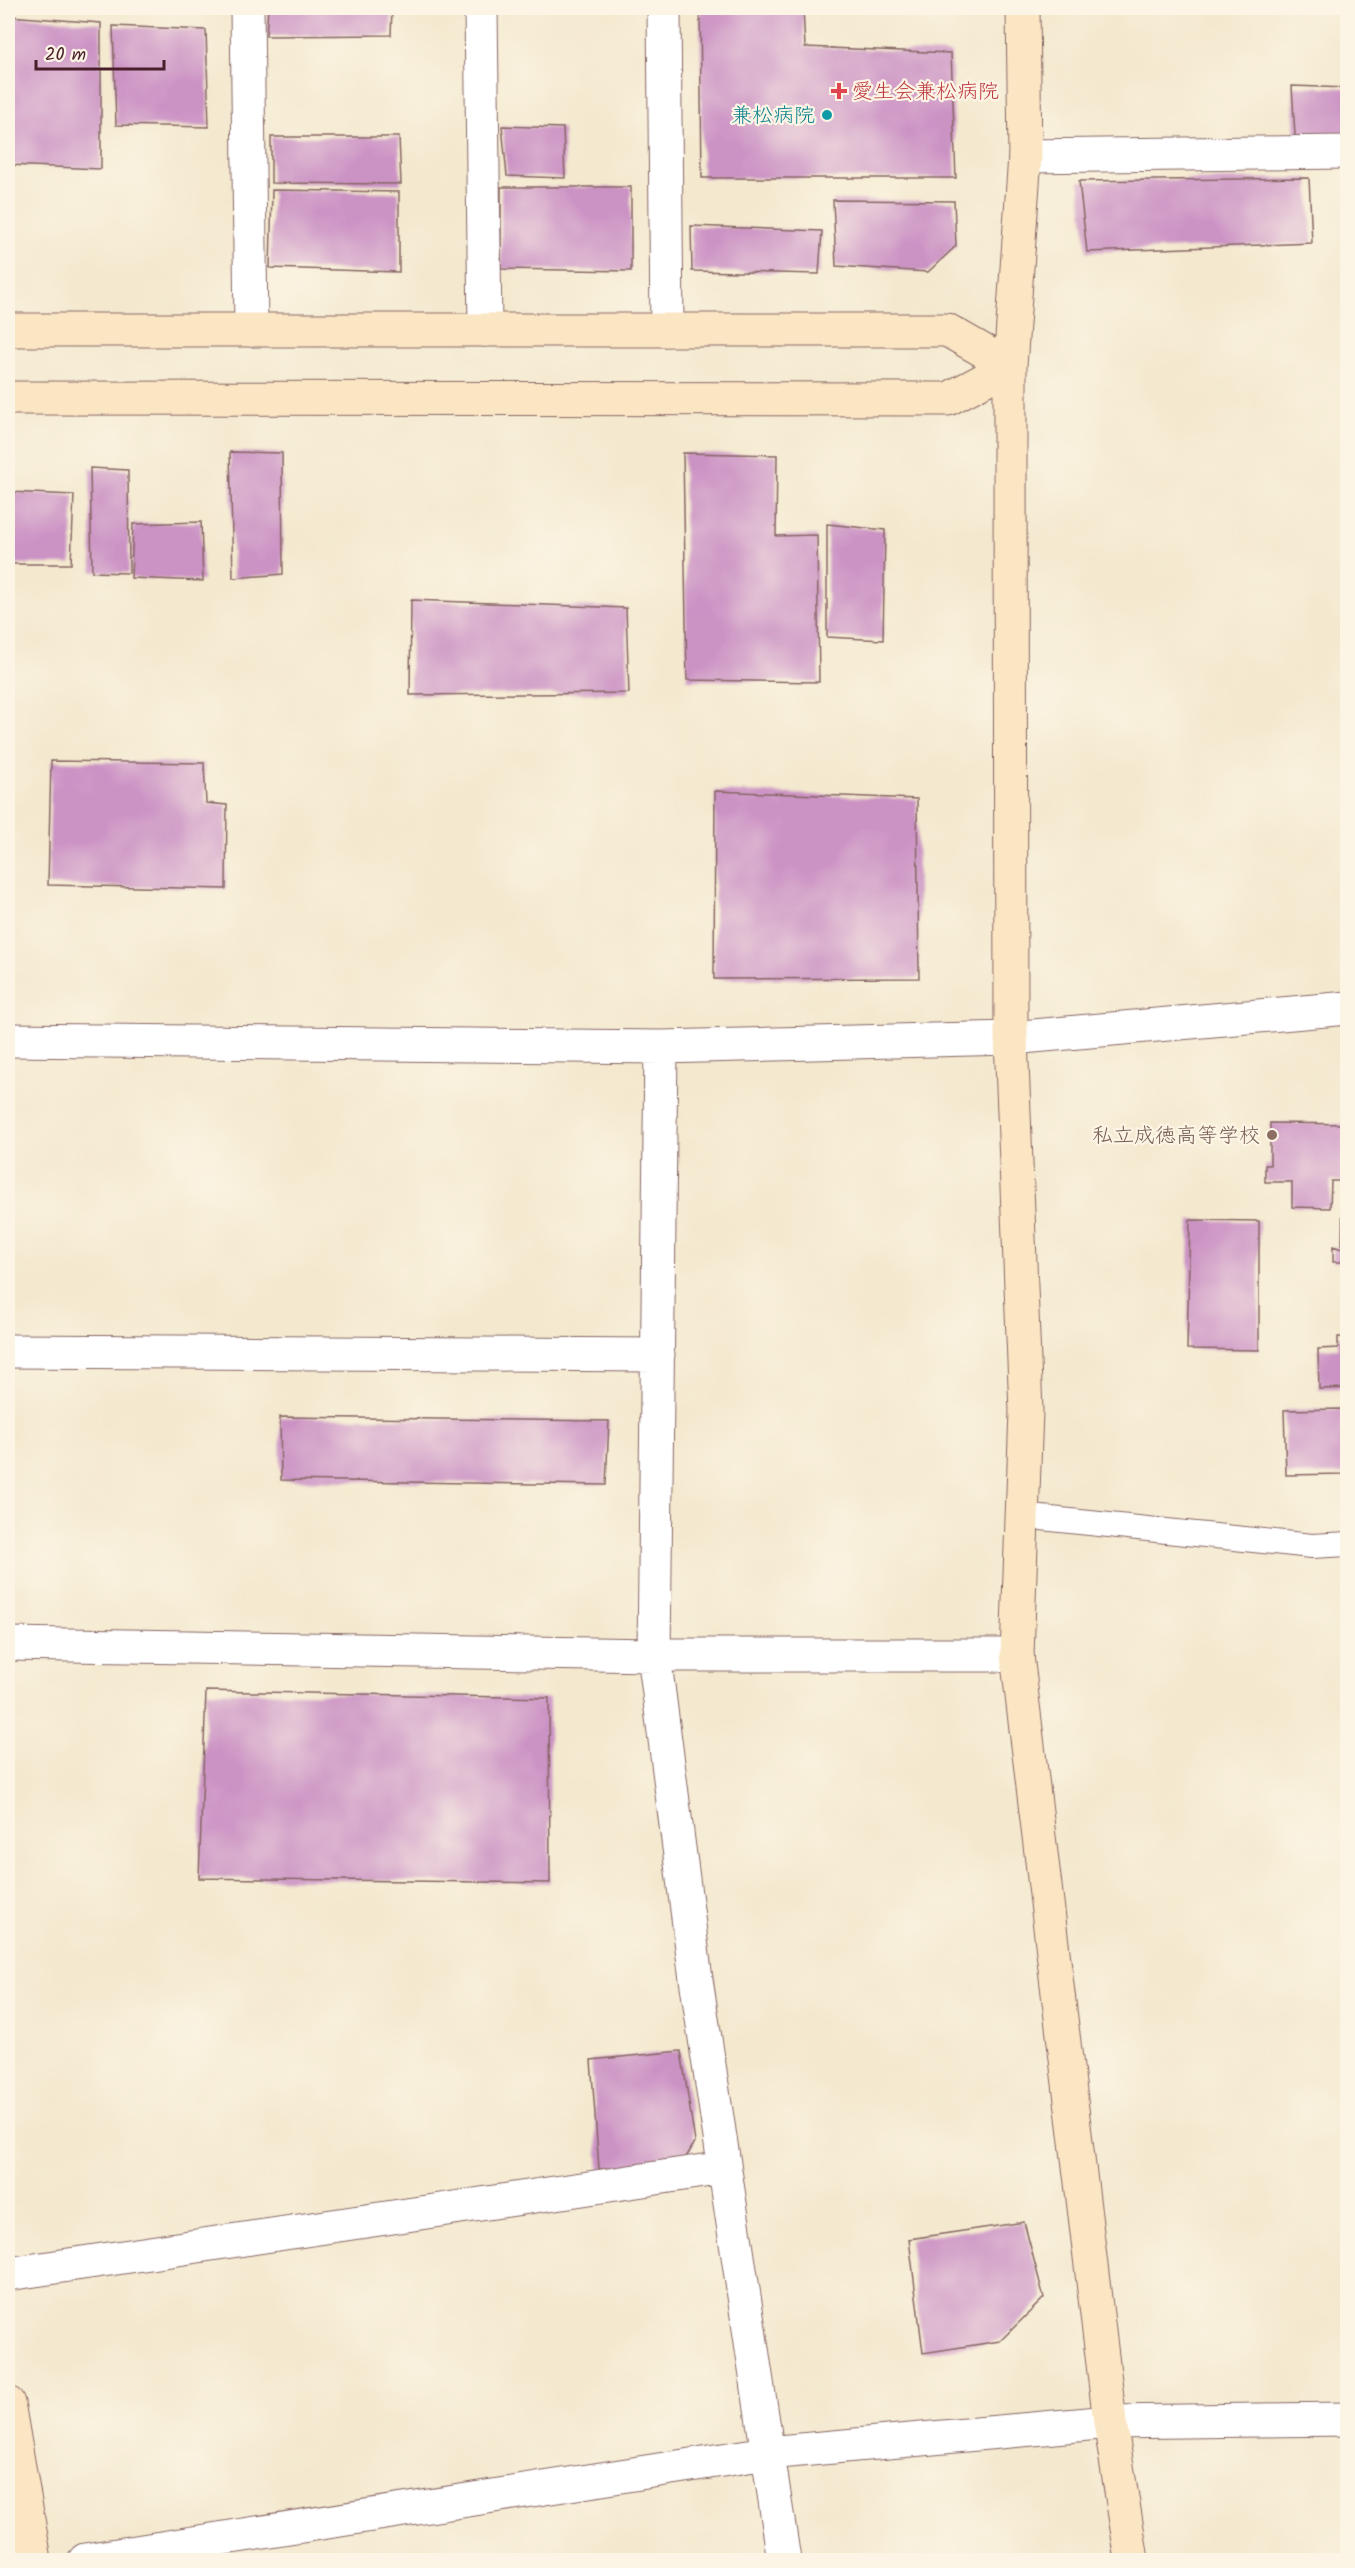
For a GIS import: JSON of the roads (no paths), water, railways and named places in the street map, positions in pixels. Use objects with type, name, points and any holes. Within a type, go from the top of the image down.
[{"type":"street","points":[[247,8],[251,330]]},
{"type":"street","points":[[481,8],[485,330]]},
{"type":"street","points":[[664,8],[667,330]]},
{"type":"street","points":[[1023,8],[1025,156],[1010,366],[1011,1038],[1026,1411],[1017,1655],[1110,2422],[1132,2560]]},
{"type":"street","points":[[1025,156],[1347,152]]},
{"type":"street","points":[[8,330],[947,330],[1010,366]]},
{"type":"street","points":[[8,398],[948,399],[1010,366]]},
{"type":"street","points":[[8,1040],[662,1047],[1011,1038],[1347,1008]]},
{"type":"street","points":[[662,1047],[654,1655],[696,1979],[784,2560]]},
{"type":"street","points":[[8,1351],[658,1355]]},
{"type":"street","points":[[8,1644],[654,1655],[1017,1655]]},
{"type":"street","points":[[8,2274],[724,2168]]},
{"type":"street","points":[[8,2403],[35,2560]]},
{"type":"street","points":[[84,2560],[767,2453],[1110,2422],[1347,2419]]},
{"type":"lane","points":[[1022,1516],[1312,1546],[1347,1544]]},
{"type":"place","name":"愛生会兼松病院","points":[[839,91]]},
{"type":"place","name":"兼松病院","points":[[827,115]]},
{"type":"place","name":"私立成徳高等学校","points":[[1272,1135]]}]
